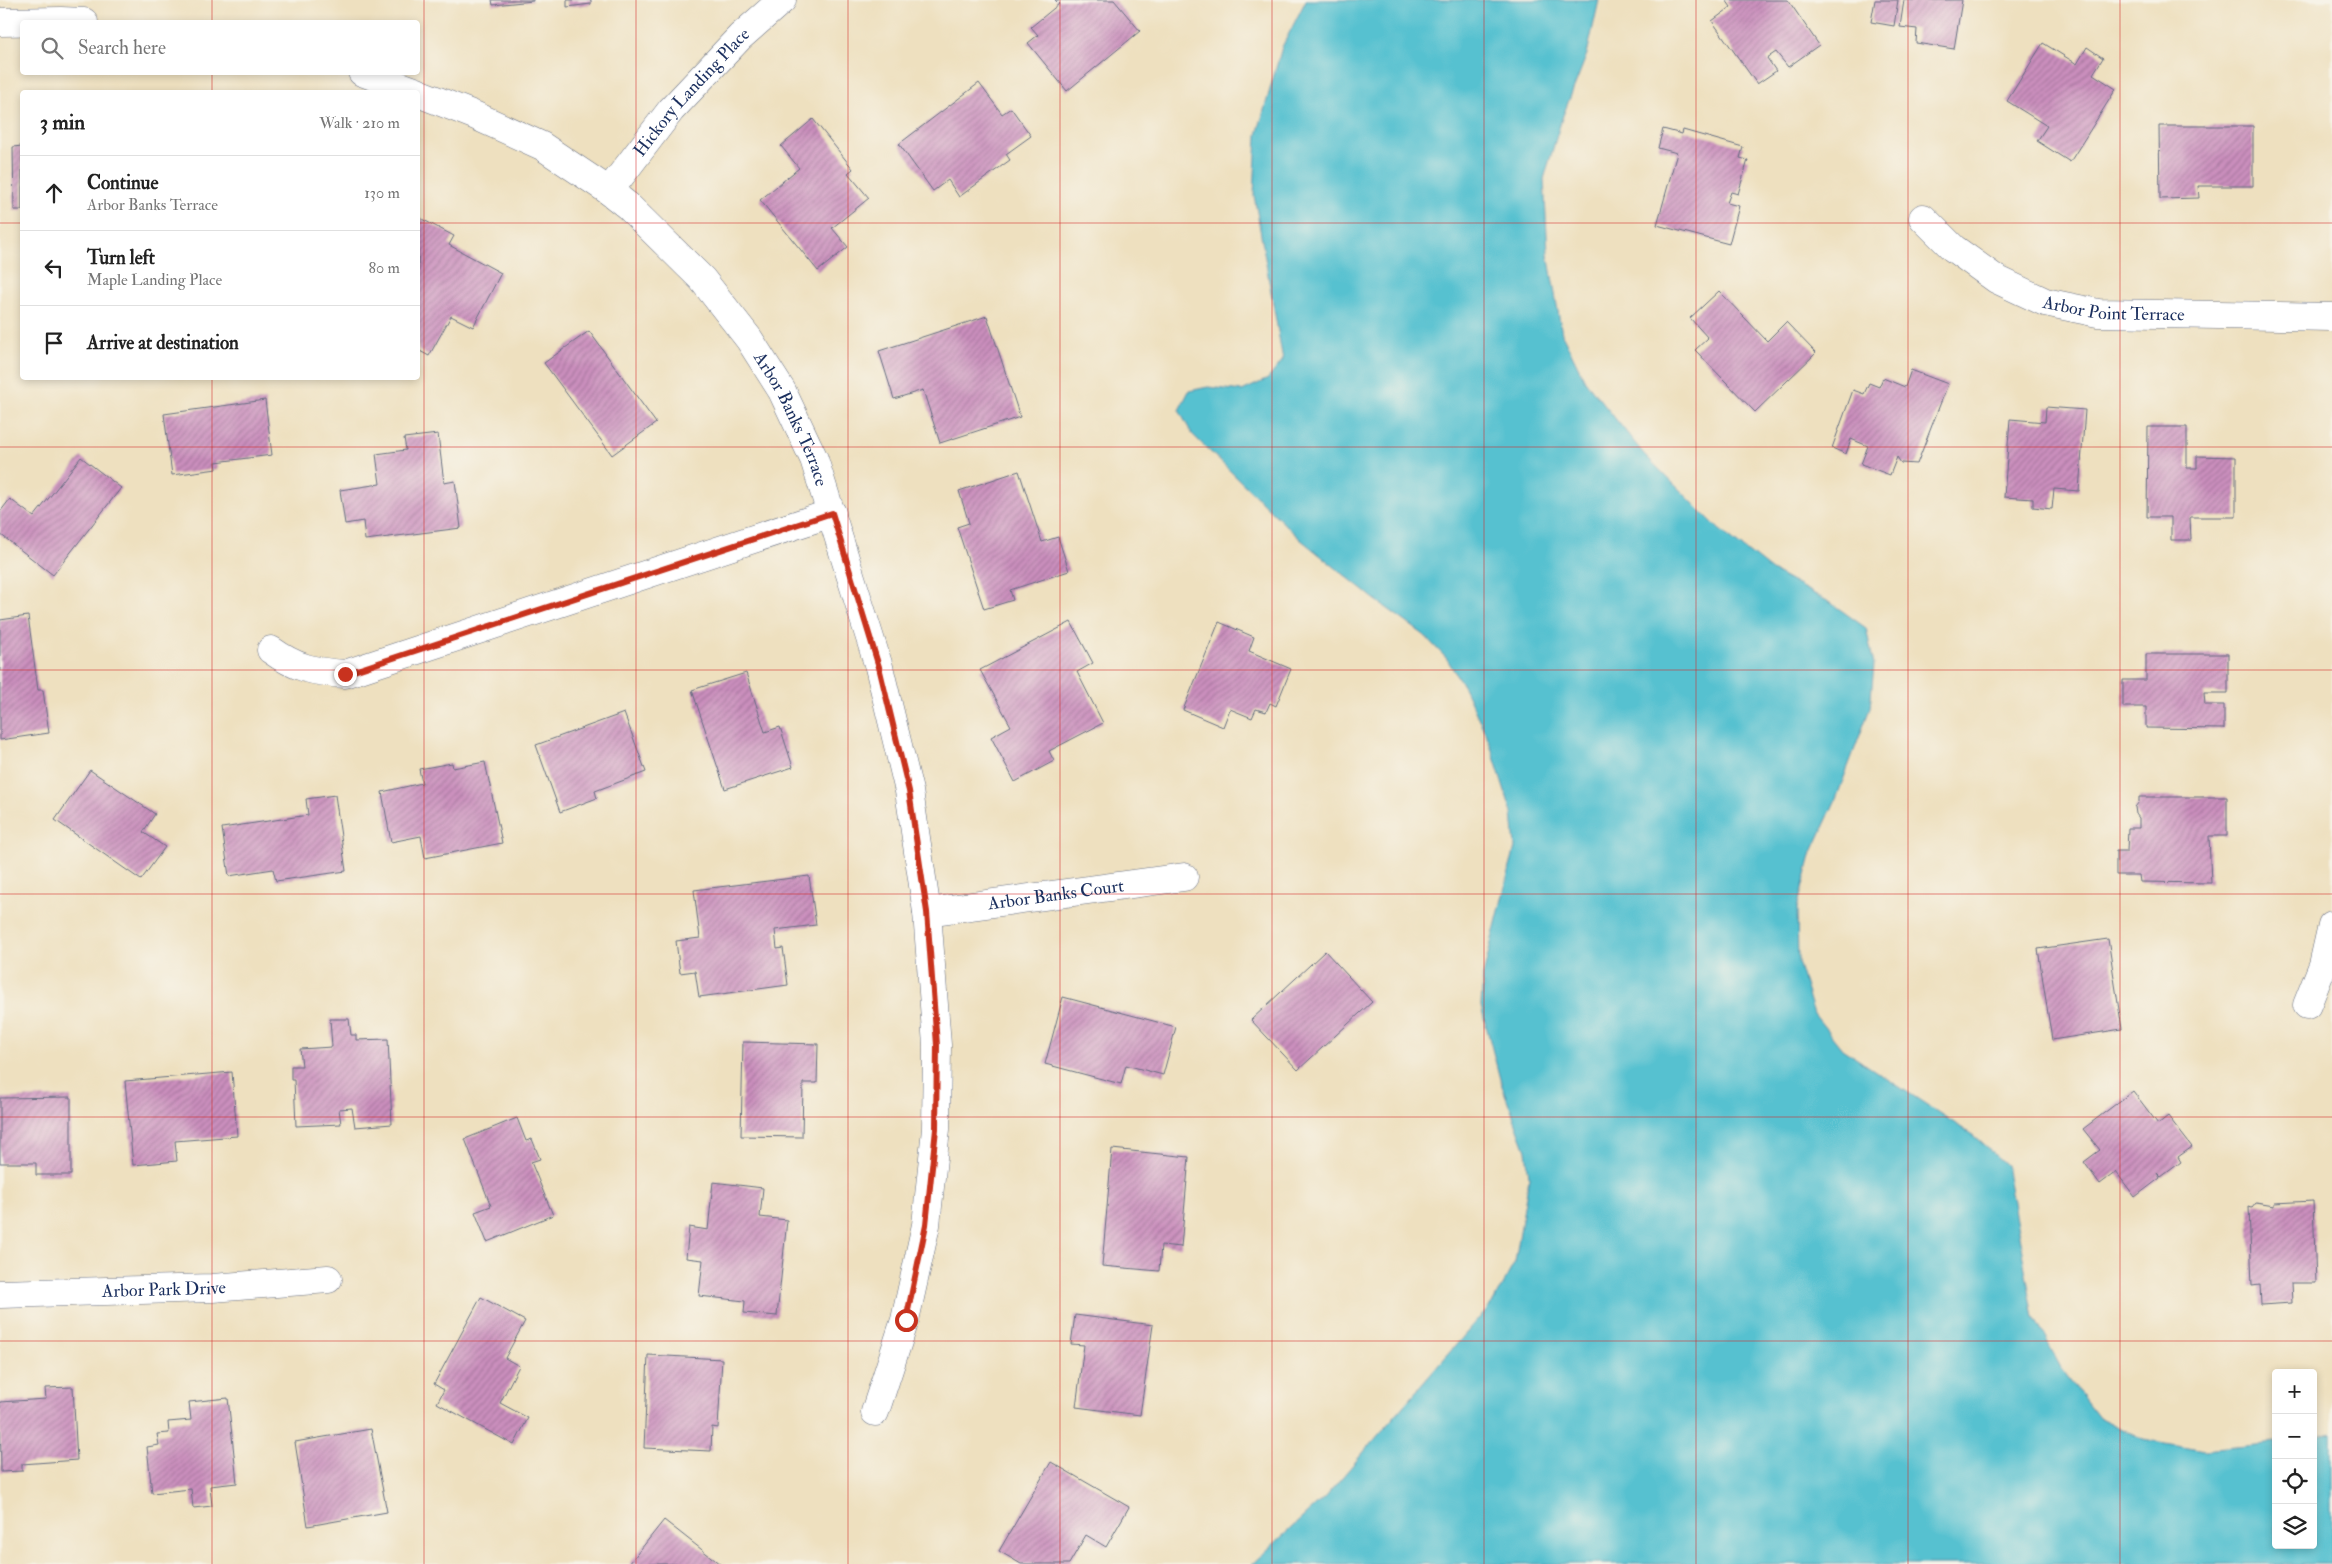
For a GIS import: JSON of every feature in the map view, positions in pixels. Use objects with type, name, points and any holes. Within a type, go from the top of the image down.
[{"type":"street","name":"Hickory Landing Place","points":[[609,191],[671,110],[740,37],[782,0]]},
{"type":"street","points":[[0,22],[20,22]]},
{"type":"street","name":"Arbor Banks Terrace","points":[[370,75],[409,90]]},
{"type":"street","name":"Arbor Banks Terrace","points":[[420,94],[474,115],[542,146],[628,206],[702,279],[749,339],[782,391],[814,459],[879,667],[909,791],[927,912],[937,1045],[936,1129],[924,1235],[906,1320],[875,1412]]},
{"type":"street","name":"Arbor Point Terrace","points":[[1923,218],[1953,248],[1996,279],[2045,302],[2098,313],[2332,318]]},
{"type":"street","points":[[271,650],[282,658],[312,671],[345,674],[832,513]]},
{"type":"street","name":"Arbor Banks Court","points":[[927,912],[1184,877]]},
{"type":"street","points":[[2307,1005],[2323,965],[2332,925]]},
{"type":"street","name":"Arbor Park Drive","points":[[0,1294],[212,1288],[328,1279]]},
{"type":"water","points":[[1306,0],[1599,0],[1587,54],[1562,118],[1544,179],[1548,254],[1562,334],[1585,381],[1643,453],[1720,530],[1772,571],[1831,603],[1866,628],[1874,665],[1870,708],[1836,799],[1812,852],[1797,908],[1798,962],[1814,1014],[1842,1049],[1974,1136],[2006,1165],[2034,1317],[2061,1368],[2098,1417],[2143,1439],[2204,1450],[2272,1443],[2272,1549],[2317,1549],[2317,1436],[2332,1433],[2332,1564],[1252,1564],[1325,1497],[1493,1302],[1515,1262],[1529,1177],[1526,1150],[1501,1083],[1481,1006],[1483,975],[1515,847],[1512,813],[1489,741],[1465,689],[1447,659],[1424,635],[1373,598],[1300,539],[1192,434],[1179,410],[1189,391],[1208,387],[1242,391],[1268,379],[1283,360],[1254,195],[1257,135],[1282,47]]},
{"type":"building","points":[[492,0],[533,0],[533,1],[493,5]]},
{"type":"building","points":[[567,0],[591,0],[591,4],[567,7]]},
{"type":"building","points":[[1055,0],[1114,0],[1140,31],[1067,91],[1028,43],[1038,35],[1031,27],[1059,4]]},
{"type":"building","points":[[1726,0],[1788,0],[1819,45],[1788,67],[1776,52],[1767,58],[1776,71],[1757,84],[1712,21],[1731,7]]},
{"type":"building","points":[[1875,0],[1898,0],[1894,26],[1871,22]]},
{"type":"building","points":[[1904,0],[1962,0],[1954,49],[1916,43],[1917,29],[1900,27]]},
{"type":"building","points":[[2043,43],[2077,64],[2087,47],[2103,58],[2093,74],[2116,89],[2070,162],[2037,141],[2047,126],[2007,101]]},
{"type":"building","points":[[979,83],[1002,114],[1011,108],[1031,136],[1006,154],[1010,160],[959,197],[948,180],[933,191],[899,144]]},
{"type":"building","points":[[813,119],[853,169],[848,173],[869,198],[832,228],[848,247],[818,271],[760,200],[799,168],[781,146]]},
{"type":"building","points":[[2159,126],[2253,126],[2253,186],[2198,186],[2199,198],[2160,199]]},
{"type":"building","points":[[1663,129],[1682,134],[1683,130],[1743,147],[1740,158],[1748,160],[1738,194],[1731,192],[1727,203],[1739,206],[1729,244],[1657,225],[1677,153],[1658,148]]},
{"type":"building","points":[[20,146],[20,210],[14,210],[13,147]]},
{"type":"building","points":[[420,218],[454,236],[449,245],[501,273],[473,327],[451,316],[429,356],[420,351]]},
{"type":"building","points":[[1719,291],[1767,341],[1786,322],[1816,353],[1755,412],[1695,350],[1708,338],[1690,318]]},
{"type":"building","points":[[987,316],[1020,417],[940,443],[923,390],[894,399],[879,351]]},
{"type":"building","points":[[589,331],[656,423],[612,455],[544,363]]},
{"type":"building","points":[[1911,370],[1948,384],[1917,464],[1901,463],[1897,457],[1890,475],[1861,464],[1868,446],[1851,439],[1846,454],[1832,448],[1853,390],[1864,394],[1869,383],[1879,387],[1883,378],[1905,387]]},
{"type":"building","points":[[265,400],[272,455],[216,462],[217,469],[172,475],[164,414]]},
{"type":"building","points":[[2046,407],[2085,410],[2079,491],[2054,489],[2052,509],[2033,507],[2033,499],[2004,497],[2010,419],[2045,422]]},
{"type":"building","points":[[2148,427],[2187,427],[2187,468],[2197,468],[2197,456],[2236,457],[2236,517],[2190,517],[2191,540],[2171,540],[2171,517],[2147,517]]},
{"type":"building","points":[[438,434],[444,483],[455,481],[461,528],[365,540],[363,521],[345,524],[340,490],[380,484],[376,454],[406,450],[404,438]]},
{"type":"building","points":[[81,457],[121,488],[53,575],[0,534],[0,512],[10,499],[34,517]]},
{"type":"building","points":[[1019,471],[1042,542],[1058,537],[1069,571],[1010,590],[1013,600],[984,609],[957,527],[969,523],[959,491]]},
{"type":"building","points":[[28,616],[38,690],[43,690],[49,733],[0,740],[0,620]]},
{"type":"building","points":[[1071,622],[1093,663],[1077,672],[1103,723],[1049,751],[1054,761],[1015,782],[991,737],[1011,726],[980,670]]},
{"type":"building","points":[[1219,622],[1254,637],[1249,651],[1291,669],[1276,706],[1270,703],[1266,712],[1256,709],[1252,718],[1230,709],[1223,727],[1183,710]]},
{"type":"building","points":[[2146,654],[2228,654],[2228,693],[2204,693],[2205,705],[2224,705],[2224,729],[2146,728],[2146,707],[2123,707],[2123,680],[2146,680]]},
{"type":"building","points":[[746,673],[765,732],[780,727],[793,767],[725,789],[692,690]]},
{"type":"building","points":[[624,713],[646,772],[595,791],[597,798],[560,812],[536,745]]},
{"type":"building","points":[[485,762],[502,843],[425,858],[421,836],[391,842],[382,792],[422,783],[419,769],[452,763],[453,768]]},
{"type":"building","points":[[90,770],[155,814],[143,832],[165,847],[141,880],[55,820]]},
{"type":"building","points":[[335,795],[346,871],[276,881],[273,869],[229,876],[222,828],[308,815],[306,799]]},
{"type":"building","points":[[2139,797],[2227,797],[2227,836],[2209,836],[2211,883],[2140,882],[2139,875],[2116,875],[2116,851],[2127,851],[2128,828],[2139,828],[2139,818],[2135,807],[2139,802]]},
{"type":"building","points":[[809,876],[816,925],[775,930],[777,949],[783,948],[788,985],[699,997],[695,971],[680,973],[676,941],[700,938],[694,890]]},
{"type":"building","points":[[2108,939],[2122,1029],[2052,1040],[2038,949]]},
{"type":"building","points":[[1325,951],[1372,1002],[1298,1070],[1251,1020]]},
{"type":"building","points":[[1063,997],[1176,1027],[1163,1075],[1126,1065],[1121,1084],[1045,1064]]},
{"type":"building","points":[[330,1019],[349,1019],[351,1035],[356,1035],[356,1040],[388,1039],[392,1124],[355,1127],[352,1108],[339,1109],[341,1124],[296,1126],[294,1080],[291,1080],[291,1066],[302,1066],[300,1049],[332,1047]]},
{"type":"building","points":[[743,1042],[818,1044],[817,1083],[803,1083],[802,1137],[741,1136]]},
{"type":"building","points":[[232,1072],[237,1136],[175,1141],[177,1161],[133,1165],[125,1081]]},
{"type":"building","points":[[2133,1091],[2158,1124],[2168,1116],[2192,1147],[2178,1157],[2181,1162],[2161,1177],[2157,1173],[2160,1178],[2135,1197],[2116,1172],[2100,1184],[2084,1162],[2100,1150],[2083,1129]]},
{"type":"building","points":[[71,1097],[71,1175],[36,1175],[36,1163],[0,1163],[0,1098]]},
{"type":"building","points":[[517,1118],[526,1141],[532,1139],[540,1159],[531,1162],[553,1215],[487,1242],[475,1212],[491,1206],[465,1139]]},
{"type":"building","points":[[1112,1149],[1189,1157],[1181,1247],[1161,1245],[1159,1271],[1102,1266]]},
{"type":"building","points":[[713,1182],[763,1188],[760,1217],[787,1220],[777,1316],[744,1313],[745,1301],[699,1296],[703,1260],[686,1258],[689,1227],[708,1230]]},
{"type":"building","points":[[2313,1201],[2316,1283],[2291,1283],[2292,1303],[2261,1305],[2260,1285],[2252,1286],[2249,1207],[2252,1208],[2256,1203],[2274,1206],[2274,1203]]},
{"type":"building","points":[[481,1297],[525,1321],[505,1358],[519,1366],[500,1403],[528,1418],[514,1445],[437,1403],[444,1390],[434,1384]]},
{"type":"building","points":[[1075,1315],[1153,1325],[1140,1415],[1076,1407],[1084,1345],[1071,1344]]},
{"type":"building","points":[[648,1355],[722,1359],[718,1428],[712,1427],[711,1451],[644,1448]]},
{"type":"building","points":[[73,1387],[77,1460],[22,1464],[22,1471],[1,1472],[0,1402],[46,1399],[45,1388]]},
{"type":"building","points":[[228,1398],[237,1483],[210,1486],[212,1506],[193,1508],[191,1489],[152,1493],[147,1447],[159,1445],[157,1434],[169,1433],[168,1422],[191,1420],[189,1402]]},
{"type":"building","points":[[371,1429],[387,1512],[308,1526],[295,1442]]},
{"type":"building","points":[[1051,1462],[1129,1507],[1106,1547],[1086,1535],[1069,1564],[1021,1564],[999,1551]]},
{"type":"building","points":[[664,1520],[720,1564],[629,1564]]},
{"type":"route","points":[[345,674],[832,513],[879,667],[909,791],[927,912],[937,1045],[936,1129],[926,1225],[906,1320]]}]
